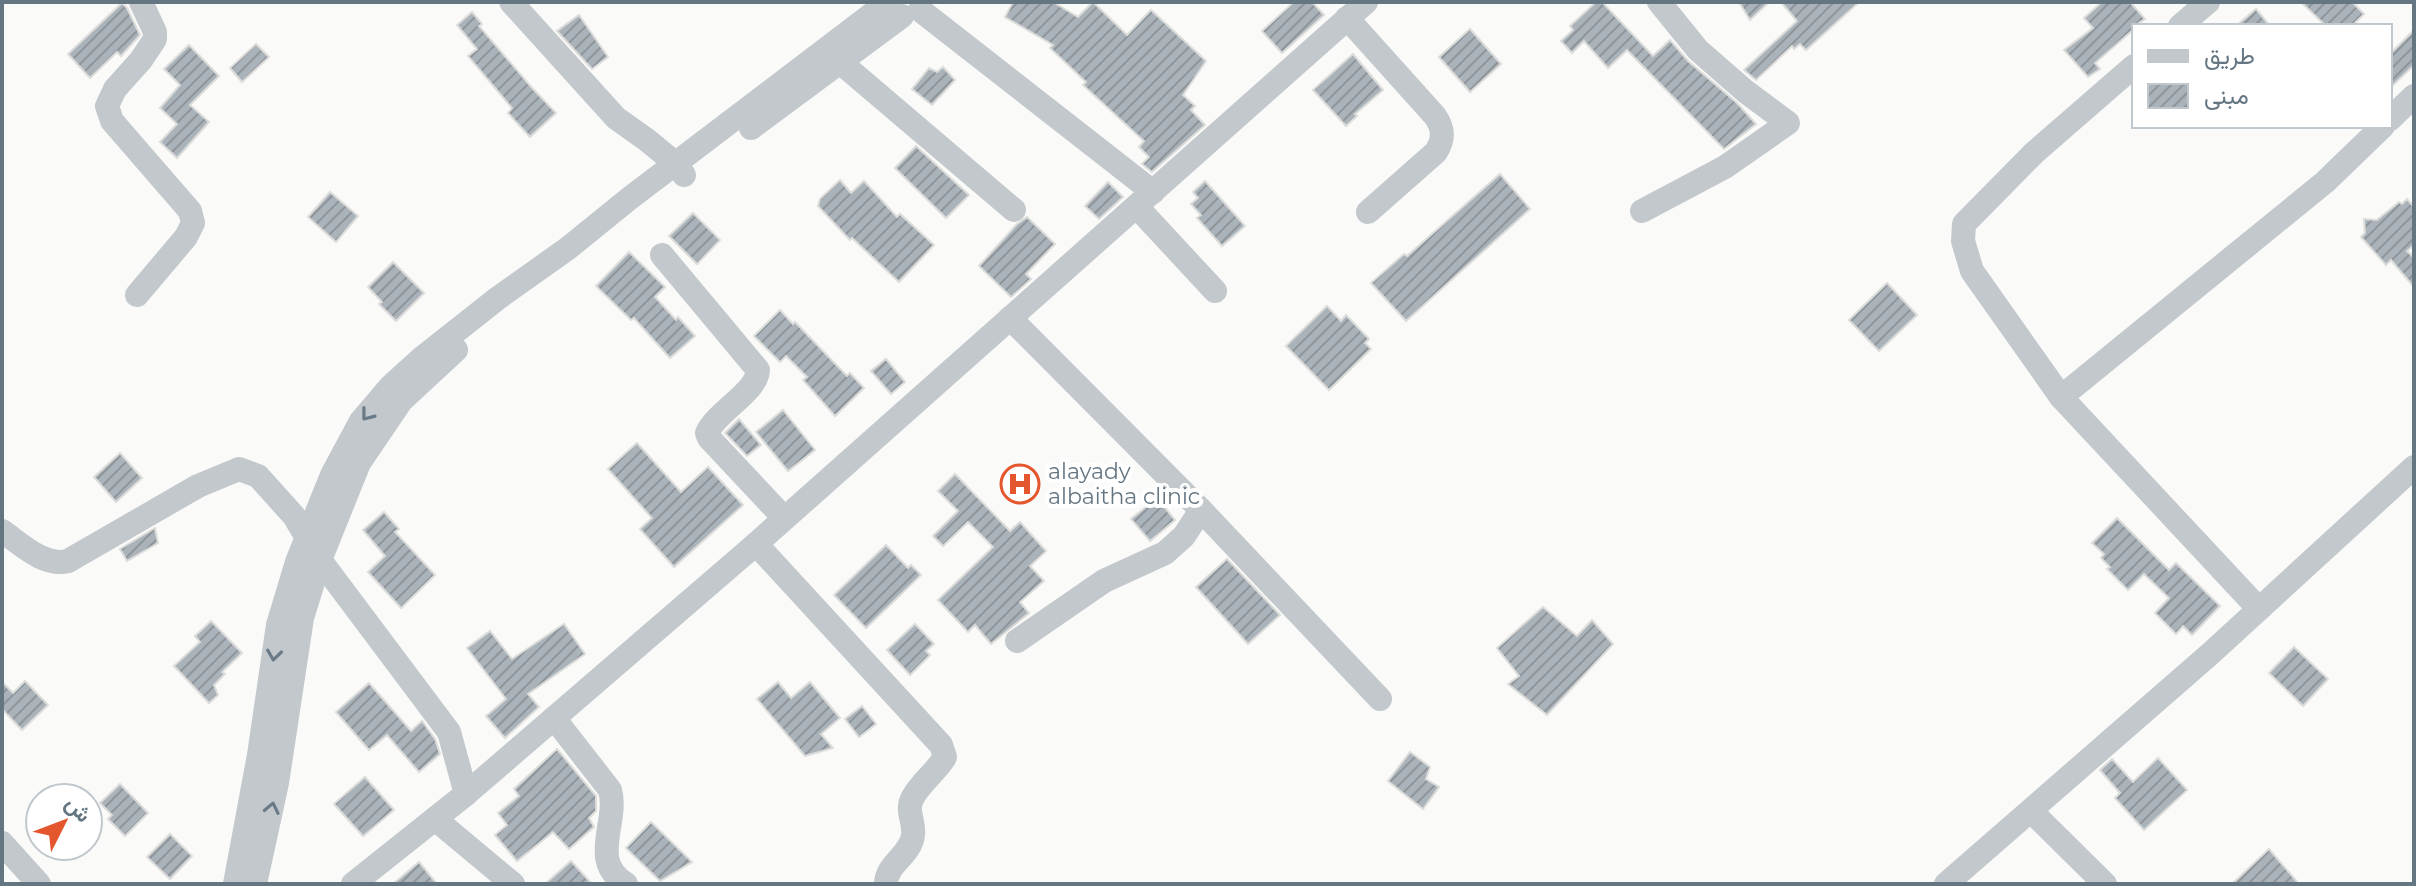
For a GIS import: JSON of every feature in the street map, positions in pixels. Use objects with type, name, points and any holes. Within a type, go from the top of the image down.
[{"type":"street","points":[[137,295],[186,237],[193,223],[190,211],[112,121],[107,106],[115,89],[155,39],[155,32],[141,2]]},
{"type":"street","points":[[511,2],[616,118],[647,140],[680,170]]},
{"type":"street","points":[[353,884],[466,794],[756,544],[1366,2]]},
{"type":"street","points":[[1642,211],[1725,167],[1788,123],[1698,50],[1659,2]]},
{"type":"street","points":[[2182,24],[2208,2]]},
{"type":"street","points":[[255,884],[277,783],[302,618],[320,560],[359,463],[401,401],[484,328],[584,255],[680,170],[905,6]]},
{"type":"street","points":[[235,884],[259,755],[278,625],[332,475],[361,421],[390,387],[422,358],[498,298],[840,62],[905,6]]},
{"type":"street","points":[[905,6],[1145,199],[1215,291]]},
{"type":"street","points":[[1347,18],[1435,116],[1442,131],[1441,144],[1436,152],[1368,212]]},
{"type":"street","points":[[840,62],[1014,210]]},
{"type":"street","points":[[2132,68],[2034,153],[1964,224],[1963,241],[1972,271],[2061,397],[2259,609]]},
{"type":"street","points":[[2392,117],[2414,96]]},
{"type":"street","points":[[2061,397],[2325,182],[2381,128]]},
{"type":"street","points":[[662,255],[758,370],[756,381],[714,421],[707,433],[784,518]]},
{"type":"street","points":[[1010,318],[1201,510],[1380,699]]},
{"type":"street","points":[[1946,884],[2259,609],[2414,467]]},
{"type":"street","points":[[2,531],[48,561],[59,563],[68,561],[198,486],[239,469],[258,476],[294,516],[320,560],[449,732],[466,794]]},
{"type":"street","points":[[1017,641],[1104,581],[1165,553],[1184,536],[1201,510]]},
{"type":"street","points":[[756,544],[941,745],[945,757],[911,799],[909,813],[914,836],[888,872],[886,884]]},
{"type":"street","points":[[554,718],[610,790],[614,802],[605,844],[606,856],[619,879],[626,884]]},
{"type":"street","points":[[2031,811],[2105,884]]},
{"type":"street","points":[[435,819],[513,884]]},
{"type":"street","points":[[2,843],[39,884]]},
{"type":"building","points":[[1013,2],[1053,2],[1078,17],[1093,2],[1127,35],[1151,10],[1206,61],[1183,95],[1195,106],[1191,110],[1205,125],[1152,172],[1142,164],[1149,157],[1139,147],[1144,141],[1083,85],[1086,82],[1050,48],[1053,45],[1005,17]]},
{"type":"building","points":[[1294,2],[1312,2],[1324,15],[1282,53],[1262,31]]},
{"type":"building","points":[[1596,2],[1602,2],[1653,56],[1670,40],[1688,61],[1737,103],[1756,124],[1724,149],[1627,50],[1608,68],[1584,41],[1572,53],[1561,41],[1573,30],[1570,26]]},
{"type":"building","points":[[1739,2],[1769,2],[1750,20]]},
{"type":"building","points":[[1781,2],[1859,2],[1806,50],[1800,44],[1794,49],[1792,46],[1756,80],[1744,70],[1797,21]]},
{"type":"building","points":[[2102,2],[2130,2],[2145,19],[2132,24],[2132,31],[2095,63],[2100,69],[2088,77],[2064,50],[2093,28],[2084,18]]},
{"type":"building","points":[[2301,2],[2352,2],[2364,14],[2354,24],[2324,24]]},
{"type":"building","points":[[122,3],[140,35],[121,56],[117,52],[90,78],[68,54]]},
{"type":"building","points":[[2256,9],[2268,24],[2238,24]]},
{"type":"building","points":[[472,12],[482,24],[479,26],[556,113],[530,137],[508,113],[512,108],[468,56],[477,49],[457,25]]},
{"type":"building","points":[[579,15],[608,57],[592,69],[557,31]]},
{"type":"building","points":[[1470,29],[1501,64],[1470,92],[1439,57]]},
{"type":"building","points":[[2414,30],[2414,65],[2392,86],[2392,52]]},
{"type":"building","points":[[256,44],[269,57],[242,82],[230,68]]},
{"type":"building","points":[[189,45],[219,76],[190,105],[209,122],[177,158],[160,142],[177,124],[160,108],[180,85],[164,69]]},
{"type":"building","points":[[1353,54],[1383,90],[1346,126],[1313,90]]},
{"type":"building","points":[[943,67],[955,80],[932,105],[912,89],[929,68],[937,72]]},
{"type":"building","points":[[916,146],[969,195],[946,218],[895,168]]},
{"type":"building","points":[[1500,174],[1530,209],[1406,321],[1371,283],[1404,254],[1407,256]]},
{"type":"building","points":[[840,180],[851,193],[864,181],[897,217],[900,214],[934,245],[899,282],[852,238],[850,240],[818,206],[820,199]]},
{"type":"building","points":[[1205,181],[1245,226],[1222,246],[1197,218],[1201,215],[1191,204],[1198,198],[1193,192]]},
{"type":"building","points":[[1108,182],[1123,197],[1099,219],[1085,206]]},
{"type":"building","points":[[330,192],[358,216],[336,242],[308,217]]},
{"type":"building","points":[[2407,199],[2414,207],[2414,245],[2407,251],[2414,258],[2414,287],[2391,260],[2386,265],[2361,237],[2365,233],[2364,219],[2377,220]]},
{"type":"building","points":[[693,213],[720,240],[697,264],[669,236]]},
{"type":"building","points":[[1027,217],[1055,244],[1026,274],[1031,279],[1011,297],[979,266]]},
{"type":"building","points":[[629,252],[665,287],[655,297],[695,336],[670,358],[634,318],[631,320],[596,286]]},
{"type":"building","points":[[393,262],[424,293],[396,321],[368,287]]},
{"type":"building","points":[[1887,283],[1917,315],[1879,351],[1849,320]]},
{"type":"building","points":[[1327,306],[1341,321],[1346,315],[1369,339],[1365,343],[1371,349],[1329,390],[1286,346]]},
{"type":"building","points":[[780,310],[847,376],[850,373],[864,388],[835,416],[803,380],[807,377],[786,356],[780,362],[754,336]]},
{"type":"building","points":[[886,359],[905,382],[891,394],[871,371]]},
{"type":"building","points":[[783,410],[815,450],[788,471],[756,432]]},
{"type":"building","points":[[739,419],[761,445],[747,456],[725,433]]},
{"type":"building","points":[[637,443],[681,492],[708,467],[743,505],[674,567],[640,529],[652,518],[608,469]]},
{"type":"building","points":[[120,453],[142,478],[116,502],[94,477]]},
{"type":"building","points":[[955,474],[1010,531],[1020,522],[1046,551],[1030,566],[1044,581],[1020,602],[1029,613],[991,644],[975,625],[968,632],[938,600],[993,547],[968,522],[943,546],[933,536],[958,511],[938,491]]},
{"type":"building","points":[[1157,498],[1175,520],[1150,541],[1131,519]]},
{"type":"building","points":[[384,512],[399,529],[395,532],[435,575],[401,608],[368,572],[385,556],[363,530]]},
{"type":"building","points":[[2117,518],[2169,570],[2176,563],[2220,606],[2192,635],[2183,626],[2176,634],[2155,613],[2169,598],[2144,574],[2128,590],[2107,569],[2110,567],[2101,558],[2104,554],[2092,543]]},
{"type":"building","points":[[155,528],[158,543],[127,561],[120,549]]},
{"type":"building","points":[[886,545],[908,568],[911,565],[921,575],[866,628],[834,595]]},
{"type":"building","points":[[1227,559],[1280,615],[1248,644],[1196,587]]},
{"type":"building","points":[[1543,607],[1577,636],[1592,620],[1613,644],[1547,715],[1508,684],[1519,676],[1497,648]]},
{"type":"building","points":[[211,621],[242,653],[222,672],[225,674],[214,685],[218,695],[209,703],[174,666],[200,642],[195,636]]},
{"type":"building","points":[[564,624],[585,654],[528,694],[539,707],[505,738],[486,716],[506,699],[467,648],[490,631],[512,659]]},
{"type":"building","points":[[915,624],[934,644],[926,651],[930,655],[910,675],[887,650]]},
{"type":"building","points":[[2294,647],[2328,679],[2303,706],[2269,673]]},
{"type":"building","points":[[25,681],[48,705],[22,730],[2,709],[2,682],[13,693]]},
{"type":"building","points":[[778,682],[791,698],[810,682],[840,718],[821,734],[833,748],[805,756],[757,699]]},
{"type":"building","points":[[369,683],[411,731],[422,721],[435,739],[440,754],[419,772],[387,735],[369,750],[336,712]]},
{"type":"building","points":[[862,706],[876,724],[859,737],[845,719]]},
{"type":"building","points":[[557,749],[596,796],[596,811],[589,818],[594,827],[569,849],[553,832],[517,861],[495,835],[507,825],[498,813],[519,796],[514,789]]},
{"type":"building","points":[[1410,752],[1430,767],[1426,779],[1439,787],[1423,809],[1388,781]]},
{"type":"building","points":[[2158,758],[2187,790],[2144,830],[2115,798],[2120,793],[2100,770],[2112,759],[2133,782]]},
{"type":"building","points":[[365,777],[394,810],[363,836],[334,804]]},
{"type":"building","points":[[120,784],[148,813],[125,836],[108,819],[112,815],[104,807],[104,799]]},
{"type":"building","points":[[651,822],[692,862],[660,881],[626,848]]},
{"type":"building","points":[[170,834],[192,856],[170,879],[147,857]]},
{"type":"building","points":[[2269,849],[2299,884],[2232,884]]},
{"type":"building","points":[[571,861],[592,884],[545,884]]},
{"type":"building","points":[[419,862],[437,884],[393,884]]},
{"type":"place","name":"alayady albaitha clinic","points":[[1020,484]]}]
